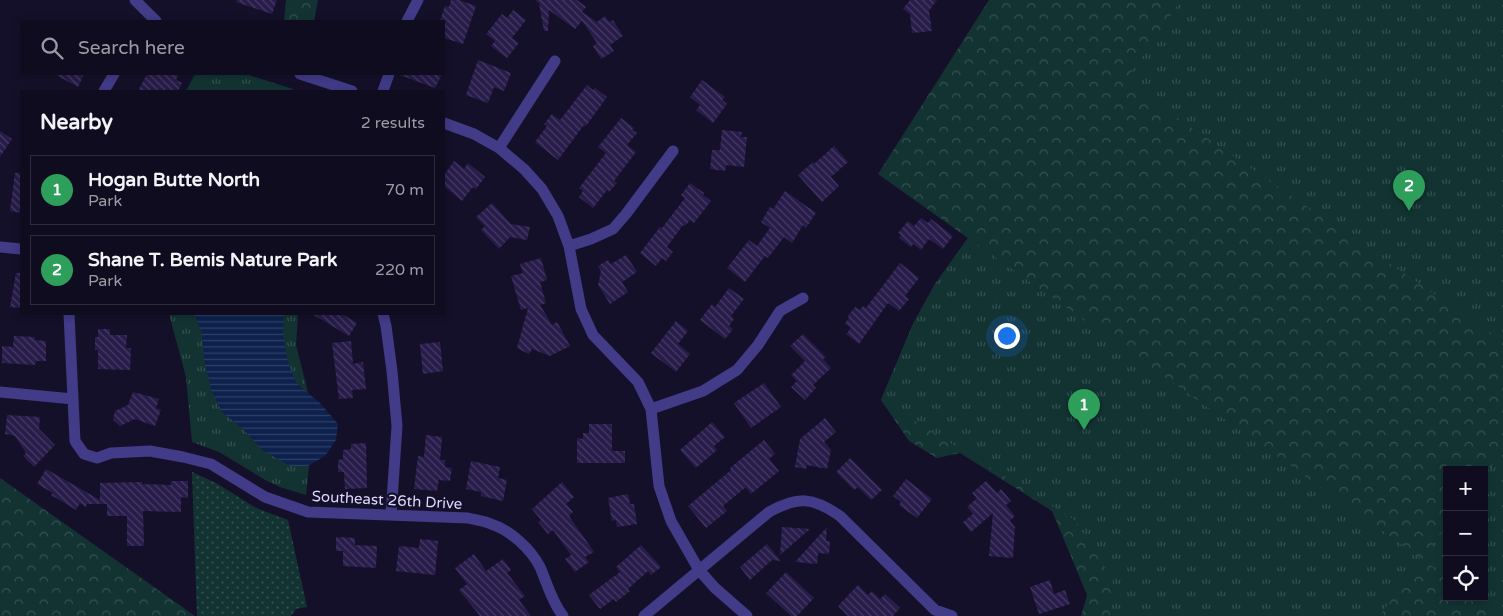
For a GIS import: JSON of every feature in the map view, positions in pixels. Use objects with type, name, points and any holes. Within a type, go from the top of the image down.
[{"type":"street","points":[[135,0],[152,20]]},
{"type":"street","points":[[408,20],[418,0]]},
{"type":"street","points":[[499,148],[555,61]]},
{"type":"street","points":[[105,90],[113,75]]},
{"type":"street","points":[[303,75],[349,90]]},
{"type":"street","points":[[382,90],[388,75]]},
{"type":"street","points":[[445,123],[474,134],[499,148],[524,169],[542,189],[558,216],[569,246],[581,309],[593,335],[638,382],[651,409],[659,486],[671,521],[699,570],[715,588],[747,616]]},
{"type":"street","points":[[569,246],[613,229],[673,150]]},
{"type":"street","points":[[0,247],[20,249]]},
{"type":"street","points":[[651,409],[703,391],[737,370],[758,345],[780,311],[804,298]]},
{"type":"street","points":[[0,392],[73,399],[69,315]]},
{"type":"street","points":[[383,315],[392,371],[397,426],[392,515]]},
{"type":"street","name":"Southeast 26th Drive","points":[[73,399],[75,441],[84,454],[97,458],[111,454],[150,451],[211,464],[265,498],[308,512],[468,518],[492,524],[509,533],[526,548],[538,564],[554,601],[563,616]]},
{"type":"street","points":[[644,616],[769,512],[784,504],[810,501],[824,505],[840,516],[935,610],[952,616]]},
{"type":"green space","points":[[286,0],[318,0],[314,20],[284,20]]},
{"type":"green space","points":[[989,0],[1503,0],[1503,616],[1081,616],[1087,595],[1052,511],[960,453],[937,458],[909,441],[881,400],[913,324],[935,284],[968,238],[878,174]]},
{"type":"green space","points":[[1181,0],[1503,0],[1503,341],[1125,82]]},
{"type":"green space","points":[[194,75],[248,75],[293,89],[292,90],[187,90]]},
{"type":"green space","points":[[968,238],[1422,559],[1379,616],[1110,616],[1113,581],[1075,520],[881,400],[913,324],[935,284]]},
{"type":"green space","points":[[169,315],[298,315],[296,345],[314,416],[306,495],[267,481],[219,452],[192,442],[186,377]]},
{"type":"green space","points":[[1503,451],[1503,616],[1500,616],[1479,601],[1488,601],[1488,471]]},
{"type":"green space","points":[[192,472],[216,483],[256,508],[288,520],[307,607],[296,609],[291,616],[197,616]]},
{"type":"green space","points":[[0,478],[195,616],[0,616]]},
{"type":"green space","points":[[1443,531],[1443,556],[1443,574],[1422,559]]},
{"type":"water","points":[[194,315],[284,315],[283,334],[287,359],[296,383],[320,403],[338,424],[336,440],[325,456],[308,466],[290,466],[262,450],[244,430],[222,412],[212,392],[205,365],[201,330]]},
{"type":"building","points":[[237,0],[277,0],[272,14],[236,2]]},
{"type":"building","points":[[451,0],[459,0],[476,6],[463,44],[445,38],[445,20],[440,20],[445,6],[449,7]]},
{"type":"building","points":[[535,0],[577,0],[586,7],[582,12],[597,22],[605,16],[609,22],[613,20],[623,36],[610,45],[614,51],[601,59],[593,46],[597,43],[582,21],[575,29],[549,10],[548,31],[544,31],[539,3]]},
{"type":"building","points":[[910,0],[937,0],[929,11],[932,31],[912,33],[910,14],[903,9]]},
{"type":"building","points":[[513,10],[526,20],[512,38],[519,43],[507,58],[491,46],[495,41],[486,34],[502,14],[507,18]]},
{"type":"building","points":[[478,60],[511,73],[504,91],[494,87],[488,103],[466,95]]},
{"type":"building","points":[[56,75],[84,75],[78,87]]},
{"type":"building","points":[[146,75],[178,75],[176,80],[182,83],[178,90],[139,90]]},
{"type":"building","points":[[400,75],[442,75],[435,88]]},
{"type":"building","points":[[702,80],[725,97],[722,100],[727,104],[713,123],[696,110],[700,105],[690,97]]},
{"type":"building","points":[[587,85],[593,90],[595,88],[607,97],[558,160],[535,142],[547,126],[544,124],[552,114],[560,120]]},
{"type":"building","points":[[621,118],[634,128],[632,130],[637,133],[627,145],[636,152],[614,181],[617,183],[609,192],[607,190],[593,208],[579,197],[583,191],[579,188],[606,153],[598,147]]},
{"type":"building","points":[[722,130],[742,132],[741,137],[747,137],[744,167],[726,165],[725,171],[710,169],[712,150],[720,150]]},
{"type":"building","points":[[0,131],[12,139],[0,157]]},
{"type":"building","points":[[834,146],[848,162],[831,177],[839,186],[822,202],[798,175]]},
{"type":"building","points":[[454,161],[464,169],[468,163],[485,177],[476,189],[473,187],[462,201],[445,187],[445,174]]},
{"type":"building","points":[[15,173],[20,173],[20,213],[10,211]]},
{"type":"building","points":[[690,183],[704,193],[703,195],[711,201],[694,223],[690,220],[685,226],[683,225],[667,247],[673,252],[666,261],[662,258],[656,266],[640,253],[685,198],[681,195]]},
{"type":"building","points":[[785,191],[816,213],[806,228],[803,225],[792,243],[784,237],[768,258],[765,256],[745,282],[727,268],[749,240],[757,246],[770,228],[761,222],[770,207],[773,209]]},
{"type":"building","points":[[492,203],[511,224],[530,227],[527,240],[510,237],[499,249],[481,230],[485,226],[476,217]]},
{"type":"building","points":[[921,218],[928,223],[931,219],[953,236],[943,249],[929,239],[921,250],[913,244],[911,247],[899,238],[901,235],[898,233],[908,221],[914,226]]},
{"type":"building","points":[[626,255],[637,272],[622,282],[628,292],[610,304],[598,285],[601,271],[598,266],[608,260],[611,264]]},
{"type":"building","points":[[541,258],[547,280],[540,282],[546,303],[540,305],[552,325],[557,322],[570,346],[550,356],[532,349],[529,354],[517,348],[528,308],[521,310],[511,276],[523,273],[520,264]]},
{"type":"building","points":[[900,263],[919,278],[905,296],[909,299],[899,311],[888,303],[859,344],[846,334],[851,328],[845,324],[848,316],[855,307],[860,310],[863,306],[866,308]]},
{"type":"building","points":[[16,273],[20,273],[20,308],[10,307]]},
{"type":"building","points":[[729,288],[744,299],[731,316],[734,319],[729,326],[733,329],[725,339],[700,320],[712,304],[715,307]]},
{"type":"building","points":[[314,315],[344,315],[357,323],[349,336]]},
{"type":"building","points":[[676,321],[688,331],[678,344],[690,354],[676,372],[651,353]]},
{"type":"building","points":[[98,329],[110,329],[110,335],[127,335],[126,348],[131,348],[130,370],[98,369],[98,350],[95,350],[95,337],[98,337]]},
{"type":"building","points":[[803,334],[826,357],[823,359],[831,368],[813,385],[816,388],[805,400],[791,387],[797,381],[791,375],[805,361],[790,346]]},
{"type":"building","points":[[14,336],[35,337],[35,340],[46,341],[46,361],[36,361],[35,365],[2,363],[2,346],[13,347]]},
{"type":"building","points":[[351,341],[353,364],[363,362],[366,389],[352,390],[353,398],[339,399],[332,343]]},
{"type":"building","points":[[440,342],[443,371],[423,374],[420,344]]},
{"type":"building","points":[[764,383],[781,407],[751,428],[734,403]]},
{"type":"building","points":[[133,392],[159,399],[156,408],[161,410],[155,426],[135,419],[120,426],[113,420],[115,411],[128,405]]},
{"type":"building","points":[[7,415],[40,417],[39,429],[55,445],[34,467],[23,456],[26,453],[15,436],[5,434]]},
{"type":"building","points":[[825,418],[836,432],[824,442],[831,450],[827,469],[807,465],[806,469],[795,467],[800,439]]},
{"type":"building","points":[[712,422],[725,437],[714,446],[717,450],[696,468],[680,450]]},
{"type":"building","points":[[589,424],[612,424],[612,451],[625,451],[625,463],[577,463],[577,438],[583,439],[583,433],[589,433]]},
{"type":"building","points":[[426,435],[442,437],[440,460],[445,460],[445,467],[452,468],[450,481],[439,480],[437,491],[414,489],[418,456],[424,457]]},
{"type":"building","points":[[764,440],[775,454],[769,459],[779,471],[751,494],[746,487],[723,506],[727,511],[706,528],[688,506]]},
{"type":"building","points":[[366,443],[367,488],[345,489],[344,472],[338,472],[338,460],[343,459],[343,450],[351,449],[351,444]]},
{"type":"building","points":[[850,458],[882,490],[871,500],[858,487],[854,490],[836,472]]},
{"type":"building","points":[[471,461],[500,467],[498,478],[507,480],[503,501],[481,496],[481,492],[466,489]]},
{"type":"building","points":[[46,469],[100,500],[100,483],[142,482],[142,484],[171,485],[171,481],[188,481],[188,498],[181,497],[181,512],[143,511],[144,546],[127,546],[127,516],[107,516],[107,504],[87,504],[86,507],[80,503],[76,510],[37,484]]},
{"type":"building","points":[[906,479],[932,499],[917,518],[899,505],[901,502],[893,496]]},
{"type":"building","points":[[986,481],[997,493],[1001,489],[1011,501],[1006,505],[1015,516],[1010,521],[1015,527],[1013,558],[989,556],[993,513],[971,532],[963,522],[973,514],[967,507],[977,498],[972,493]]},
{"type":"building","points":[[562,482],[574,497],[566,504],[573,512],[569,516],[594,552],[585,557],[589,562],[575,572],[565,559],[571,555],[553,530],[548,534],[538,522],[541,520],[532,509]]},
{"type":"building","points":[[628,494],[630,504],[634,504],[637,524],[617,527],[616,520],[612,521],[608,498]]},
{"type":"building","points":[[782,527],[810,529],[780,555]]},
{"type":"building","points":[[827,527],[826,541],[830,541],[829,554],[818,553],[817,564],[795,562]]},
{"type":"building","points":[[336,537],[355,538],[355,545],[377,546],[376,568],[343,566],[343,551],[336,551]]},
{"type":"building","points":[[420,539],[438,541],[435,575],[396,571],[399,546],[419,548]]},
{"type":"building","points":[[767,544],[781,561],[772,560],[750,580],[740,567]]},
{"type":"building","points":[[641,545],[661,567],[651,575],[648,571],[628,589],[630,591],[616,602],[614,599],[600,609],[589,595],[620,572],[616,567]]},
{"type":"building","points":[[474,554],[486,571],[503,559],[511,570],[507,573],[525,596],[519,600],[531,616],[480,616],[459,590],[467,584],[455,568]]},
{"type":"building","points":[[786,572],[814,598],[797,616],[791,616],[766,593]]},
{"type":"building","points":[[1050,580],[1054,594],[1065,590],[1070,604],[1039,614],[1030,587]]},
{"type":"building","points":[[858,585],[868,595],[872,591],[880,599],[885,594],[900,608],[893,616],[848,616],[838,606]]},
{"type":"place","name":"Shane T. Bemis Nature Park","points":[[1409,211]]},
{"type":"place","name":"Hogan Butte North","points":[[1084,430]]}]
